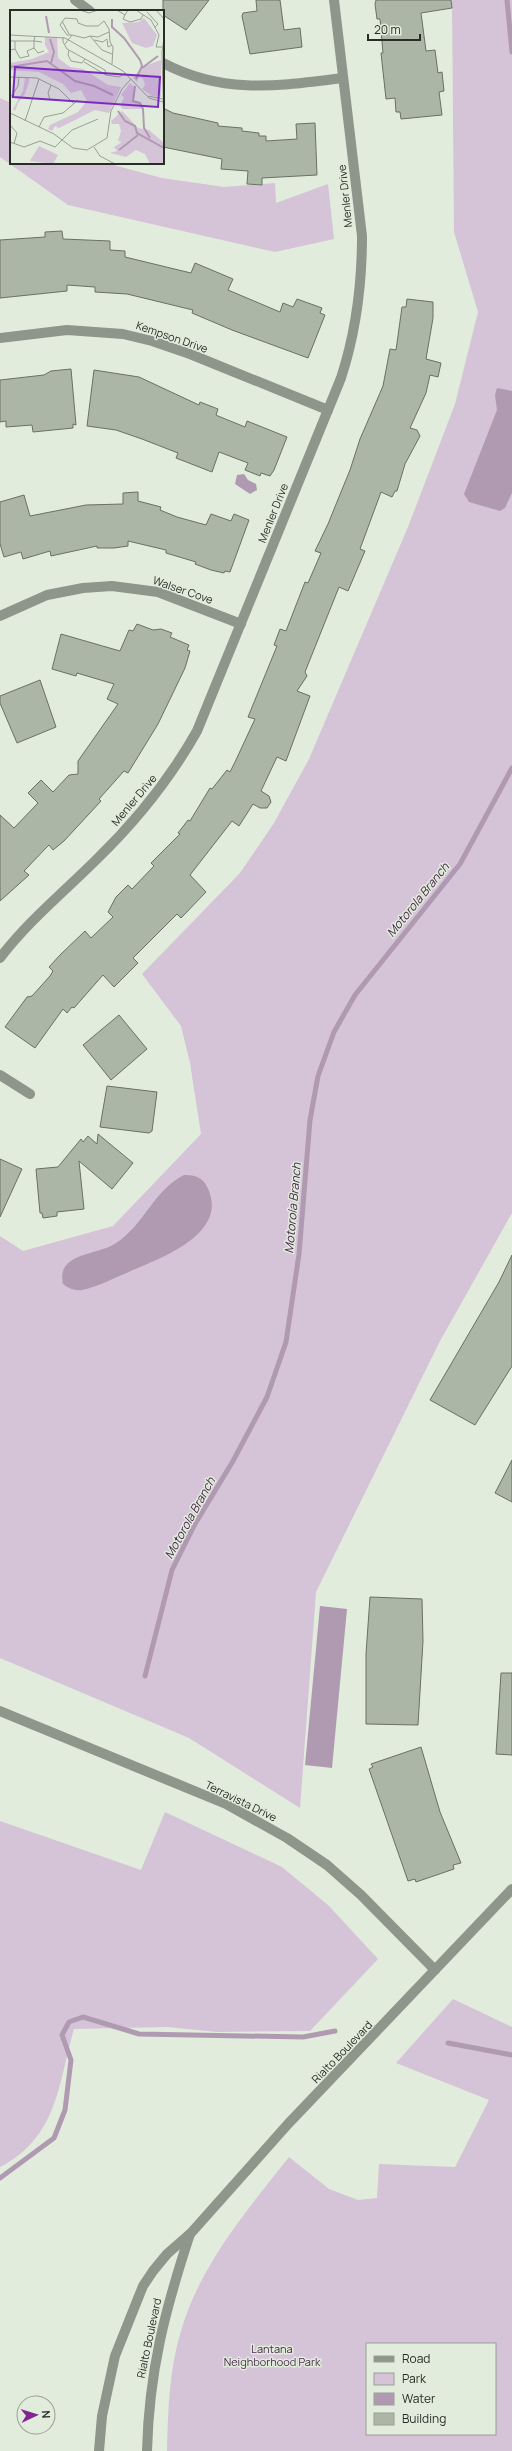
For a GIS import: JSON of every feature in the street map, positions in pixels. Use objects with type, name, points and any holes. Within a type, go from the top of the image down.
[{"type":"street","points":[[75,0],[89,10]]},
{"type":"street","name":"Menler Drive","points":[[0,958],[20,934],[130,825],[181,761],[197,731],[328,410],[346,362],[359,293],[362,262],[359,205],[334,0]]},
{"type":"street","points":[[164,63],[206,81],[242,87],[286,85],[343,78]]},
{"type":"street","name":"Kempson Drive","points":[[0,338],[67,330],[123,334],[152,341],[190,354],[328,410]]},
{"type":"street","name":"Walser Cove","points":[[0,616],[47,595],[83,588],[112,586],[158,592],[241,624]]},
{"type":"street","points":[[0,1075],[30,1094]]},
{"type":"street","name":"Terravista Drive","points":[[0,1711],[226,1804],[287,1838],[327,1865],[388,1920],[435,1970]]},
{"type":"street","name":"Rialto Boulevard","points":[[99,2451],[102,2416],[108,2384],[120,2341],[143,2286],[153,2271],[167,2254],[191,2233],[288,2124],[512,1889]]},
{"type":"street","name":"Rialto Boulevard","points":[[147,2451],[151,2381],[158,2344],[165,2314],[191,2233]]},
{"type":"green space","points":[[452,0],[512,0],[512,1213],[440,1341],[316,1592],[300,1808],[189,1738],[0,1658],[0,1236],[23,1251],[113,1226],[201,1134],[190,1063],[181,1026],[142,974],[240,873],[274,823],[309,759],[408,527],[455,404],[478,312],[454,232]]},
{"type":"green space","points":[[0,98],[10,103],[10,164],[110,164],[162,178],[224,187],[275,183],[276,203],[328,184],[334,239],[275,252],[68,205],[0,157]]},
{"type":"green space","points":[[165,1812],[282,1867],[328,1905],[378,1959],[310,2031],[217,2032],[167,2027],[74,2029],[59,2089],[45,2125],[34,2141],[19,2155],[0,2167],[0,1821],[141,1870]]},
{"type":"green space","name":"Lantana Neighborhood Park","points":[[453,1999],[512,2027],[512,2451],[167,2451],[169,2406],[174,2361],[181,2331],[189,2307],[200,2283],[226,2239],[289,2157],[329,2189],[358,2200],[377,2198],[379,2164],[455,2167],[489,2100],[396,2063]]},
{"type":"water","points":[[497,388],[512,391],[512,493],[505,508],[500,511],[469,502],[464,494],[497,410],[495,395]]},
{"type":"water","points":[[244,474],[248,480],[256,484],[257,490],[250,494],[235,484],[237,475]]},
{"type":"water","points":[[184,1175],[200,1178],[205,1183],[209,1191],[212,1207],[208,1220],[200,1232],[188,1243],[158,1259],[88,1289],[72,1289],[63,1284],[62,1274],[66,1266],[72,1260],[108,1247],[126,1236],[165,1189]]},
{"type":"water","points":[[320,1606],[347,1609],[332,1768],[305,1765]]},
{"type":"building","points":[[163,0],[209,0],[186,30],[164,16]]},
{"type":"building","points":[[256,0],[280,0],[284,30],[300,28],[302,47],[250,54],[242,16],[243,13],[257,11]]},
{"type":"building","points":[[376,0],[451,0],[452,8],[421,13],[426,51],[435,50],[438,73],[442,72],[444,91],[439,92],[442,115],[401,119],[400,112],[396,112],[395,98],[386,99],[381,53],[383,53],[380,19],[377,19],[375,4]]},
{"type":"building","points":[[164,108],[173,113],[218,123],[218,126],[242,128],[242,131],[259,133],[259,136],[266,136],[266,141],[297,139],[296,124],[315,123],[317,175],[262,178],[262,185],[247,184],[248,171],[221,169],[222,159],[164,147]]},
{"type":"building","points":[[62,231],[63,239],[110,241],[110,250],[125,251],[125,257],[191,273],[195,263],[233,279],[228,290],[280,312],[283,303],[293,307],[297,299],[322,308],[320,313],[325,315],[308,358],[232,330],[192,313],[193,310],[127,294],[95,292],[95,287],[67,285],[67,291],[0,298],[0,240],[45,237],[45,232]]},
{"type":"building","points":[[407,299],[433,302],[433,318],[426,359],[441,363],[438,377],[430,375],[426,393],[410,428],[417,430],[420,436],[405,464],[397,491],[395,491],[392,497],[381,492],[360,549],[365,551],[348,591],[339,587],[305,672],[307,676],[297,691],[310,696],[286,761],[277,757],[261,791],[269,796],[271,802],[267,808],[260,808],[253,804],[239,826],[232,821],[190,875],[206,892],[181,918],[177,914],[133,958],[138,963],[114,987],[103,975],[74,1008],[72,1007],[67,1013],[63,1009],[35,1048],[5,1027],[27,997],[32,996],[50,976],[53,971],[49,967],[61,954],[85,931],[91,938],[113,917],[108,912],[116,897],[128,885],[132,889],[154,866],[151,863],[180,834],[178,833],[188,820],[190,821],[210,788],[212,789],[227,770],[230,772],[235,762],[255,719],[248,717],[277,646],[274,645],[280,629],[286,631],[305,582],[308,583],[321,553],[315,551],[328,524],[350,470],[360,439],[383,386],[390,349],[396,350],[402,307],[406,307]]},
{"type":"building","points":[[71,369],[76,425],[73,424],[73,428],[33,432],[32,425],[6,427],[6,421],[0,422],[0,380],[44,375],[51,371]]},
{"type":"building","points":[[94,370],[139,377],[199,405],[200,402],[218,409],[216,415],[245,427],[247,421],[287,437],[274,470],[270,476],[261,473],[260,476],[245,470],[248,463],[219,452],[212,472],[176,458],[178,453],[142,439],[116,430],[87,426]]},
{"type":"building","points":[[138,492],[138,501],[161,507],[160,510],[177,517],[206,525],[211,514],[231,521],[234,514],[249,520],[230,572],[225,571],[224,573],[211,570],[195,564],[196,562],[166,553],[166,550],[128,541],[128,546],[114,548],[97,548],[97,546],[51,556],[50,551],[23,559],[21,552],[4,557],[0,544],[0,502],[24,495],[30,516],[86,505],[123,504],[123,493]]},
{"type":"building","points":[[137,624],[153,630],[161,629],[172,633],[170,637],[189,645],[187,650],[190,651],[185,668],[158,724],[128,773],[124,771],[99,799],[101,801],[64,841],[53,850],[49,845],[46,848],[24,871],[29,875],[0,901],[0,815],[14,828],[38,803],[28,793],[41,780],[53,792],[69,775],[78,774],[78,761],[118,704],[107,699],[114,684],[77,673],[76,676],[52,669],[61,634],[120,651],[129,630],[133,631]]},
{"type":"building","points":[[40,680],[56,727],[17,743],[0,703],[0,696]]},
{"type":"building","points":[[119,1015],[147,1049],[111,1080],[83,1045]]},
{"type":"building","points":[[107,1086],[157,1092],[152,1131],[149,1133],[100,1127]]},
{"type":"building","points":[[98,1134],[133,1163],[112,1189],[79,1161],[84,1209],[57,1212],[57,1216],[43,1218],[42,1213],[40,1213],[36,1169],[58,1167],[81,1139],[83,1142],[88,1136],[97,1144]]},
{"type":"building","points":[[0,1159],[22,1169],[0,1217]]},
{"type":"building","points":[[512,1255],[512,1366],[475,1425],[430,1400],[499,1282]]},
{"type":"building","points":[[512,1460],[512,1502],[495,1493]]},
{"type":"building","points":[[370,1597],[422,1599],[423,1641],[418,1725],[366,1724],[366,1654]]},
{"type":"building","points":[[501,1673],[512,1673],[512,1755],[496,1754]]},
{"type":"building","points":[[421,1747],[440,1812],[461,1863],[453,1865],[454,1869],[416,1882],[415,1879],[408,1881],[369,1769],[373,1767],[371,1764]]},
{"type":"waterway","name":"Motorola Branch","points":[[507,0],[512,52]]},
{"type":"waterway","name":"Motorola Branch","points":[[145,1676],[172,1570],[195,1524],[233,1461],[267,1397],[286,1342],[299,1254],[310,1120],[318,1076],[334,1032],[355,995],[460,864],[512,768]]},
{"type":"waterway","points":[[0,2178],[54,2138],[65,2110],[71,2060],[62,2035],[69,2022],[83,2017],[139,2034],[303,2037],[335,2031]]},
{"type":"waterway","points":[[448,2043],[512,2055]]}]
